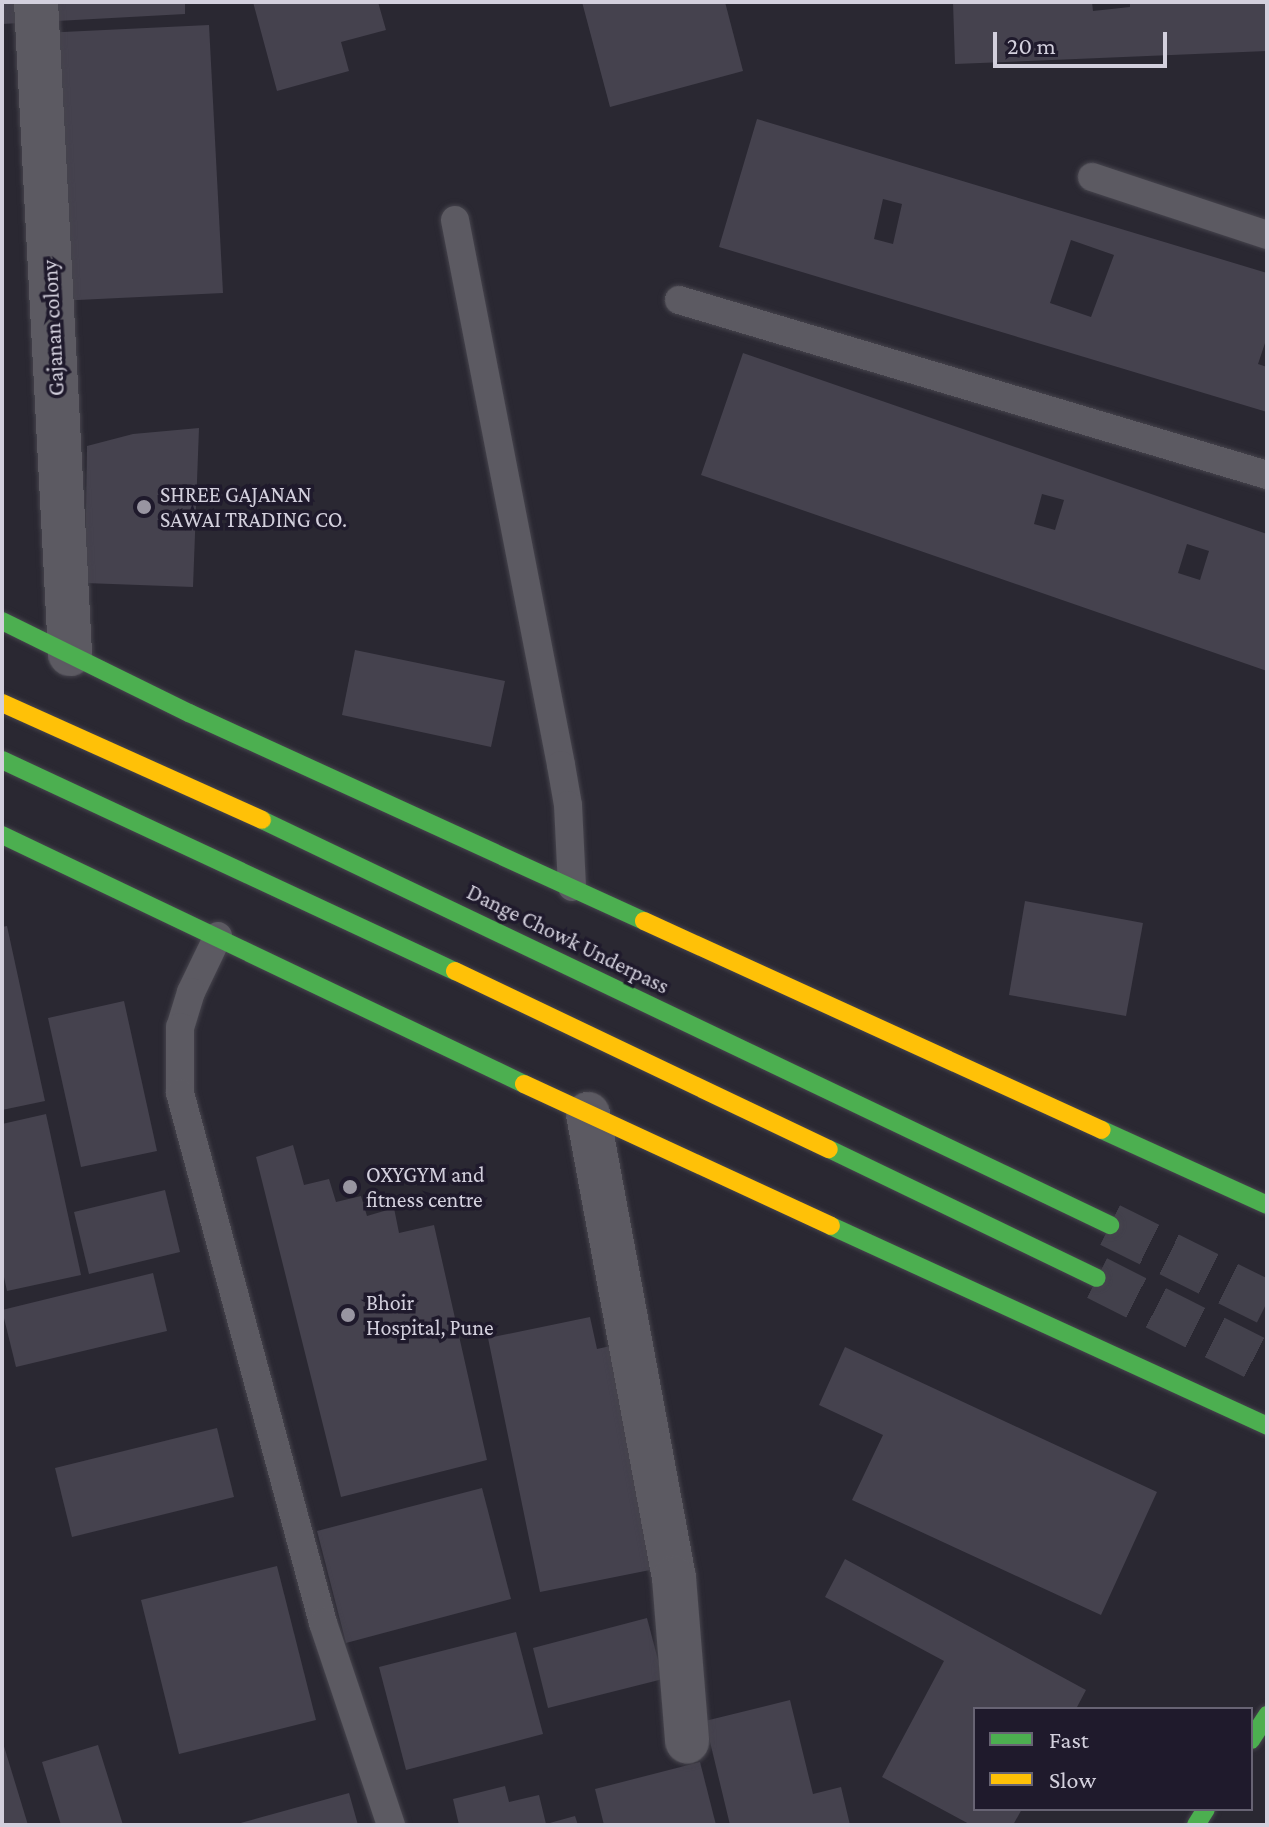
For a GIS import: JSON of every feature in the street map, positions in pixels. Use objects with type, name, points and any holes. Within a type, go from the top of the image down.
[{"type":"main road","points":[[2,621],[572,887],[1267,1205]]},
{"type":"main road","name":"Dange Chowk Underpass","points":[[2,703],[290,833],[1110,1225]]},
{"type":"main road","points":[[2,760],[587,1032],[1097,1278]]},
{"type":"main road","points":[[2,835],[588,1114],[1267,1426]]},
{"type":"main road","points":[[1253,1737],[1267,1715]]},
{"type":"street","name":"Gajanan colony","points":[[36,2],[70,654]]},
{"type":"street","points":[[588,1114],[674,1578],[687,1741]]},
{"type":"lane","points":[[1092,177],[1267,235]]},
{"type":"lane","points":[[455,220],[561,765],[568,805],[572,887]]},
{"type":"lane","points":[[679,300],[1267,475]]},
{"type":"lane","points":[[218,936],[191,992],[180,1027],[180,1093],[323,1623],[391,1825]]},
{"type":"building","points":[[2,2],[185,2],[185,14],[2,24]]},
{"type":"building","points":[[253,2],[378,2],[386,30],[341,42],[349,71],[277,91]]},
{"type":"building","points":[[582,2],[725,2],[743,71],[610,107]]},
{"type":"building","points":[[953,2],[1092,2],[1093,11],[1130,7],[1130,2],[1267,2],[1267,51],[955,64]]},
{"type":"building","points":[[209,25],[223,293],[36,302],[21,34]]},
{"type":"building","points":[[757,119],[1267,273],[1267,337],[1258,364],[1267,367],[1267,412],[719,247]],"holes":[[[883,199],[902,204],[893,244],[874,239]],[[1071,240],[1114,255],[1091,317],[1050,303]]]},
{"type":"building","points":[[743,353],[1267,534],[1267,671],[701,475]],"holes":[[[1042,494],[1064,500],[1055,530],[1034,524]],[[1187,544],[1209,551],[1200,580],[1178,573]]]},
{"type":"building","points":[[199,428],[193,587],[85,583],[87,446],[133,434]]},
{"type":"building","points":[[355,650],[505,681],[491,747],[342,715]]},
{"type":"building","points":[[1025,901],[1143,923],[1126,1016],[1009,995]]},
{"type":"building","points":[[7,926],[45,1101],[2,1110],[2,927]]},
{"type":"building","points":[[124,1001],[157,1151],[81,1167],[48,1018]]},
{"type":"building","points":[[46,1114],[81,1275],[7,1291],[2,1268],[2,1124]]},
{"type":"building","points":[[293,1145],[304,1185],[329,1179],[336,1202],[361,1196],[367,1216],[394,1208],[399,1233],[434,1225],[487,1460],[341,1497],[256,1157]]},
{"type":"building","points":[[165,1190],[180,1252],[89,1274],[74,1212]]},
{"type":"building","points":[[153,1273],[167,1331],[16,1367],[2,1310]]},
{"type":"building","points":[[590,1317],[597,1349],[615,1345],[660,1568],[540,1592],[488,1338]]},
{"type":"building","points":[[845,1347],[1157,1492],[1101,1615],[852,1500],[883,1435],[819,1405]]},
{"type":"building","points":[[217,1428],[234,1497],[72,1537],[55,1468]]},
{"type":"building","points":[[482,1488],[511,1599],[346,1643],[317,1531]]},
{"type":"building","points":[[845,1559],[1086,1690],[1077,1707],[973,1707],[973,1811],[1021,1811],[1013,1825],[971,1825],[882,1777],[944,1661],[825,1597]]},
{"type":"building","points":[[277,1566],[316,1720],[179,1754],[141,1600]]},
{"type":"building","points":[[647,1618],[663,1679],[548,1708],[533,1648]]},
{"type":"building","points":[[516,1632],[543,1734],[406,1770],[379,1667]]},
{"type":"building","points":[[790,1700],[813,1794],[841,1787],[850,1825],[730,1825],[705,1721]]},
{"type":"building","points":[[3,1743],[28,1825],[2,1825]]},
{"type":"building","points":[[98,1745],[123,1825],[61,1825],[42,1762]]},
{"type":"building","points":[[700,1762],[716,1825],[604,1825],[595,1789]]},
{"type":"building","points":[[505,1786],[509,1802],[539,1795],[546,1824],[575,1816],[578,1825],[459,1825],[453,1799]]},
{"type":"building","points":[[349,1793],[358,1825],[237,1825],[237,1824]]},
{"type":"tunnel","points":[[1110,1225],[1267,1303]]},
{"type":"tunnel","points":[[1097,1278],[1267,1364]]},
{"type":"traffic: fast","points":[[2,621],[189,713],[644,921]]},
{"type":"traffic: fast","points":[[2,760],[455,971]]},
{"type":"traffic: fast","points":[[262,820],[1110,1225]]},
{"type":"traffic: fast","points":[[2,835],[524,1084]]},
{"type":"traffic: fast","points":[[1102,1130],[1267,1205]]},
{"type":"traffic: fast","points":[[829,1149],[1097,1278]]},
{"type":"traffic: fast","points":[[831,1226],[1267,1426]]},
{"type":"traffic: fast","points":[[1253,1737],[1267,1715]]},
{"type":"traffic: fast","points":[[1196,1825],[1205,1811]]},
{"type":"traffic: slow","points":[[2,703],[262,820]]},
{"type":"traffic: slow","points":[[644,921],[1102,1130]]},
{"type":"traffic: slow","points":[[455,971],[829,1149]]},
{"type":"traffic: slow","points":[[524,1084],[831,1226]]},
{"type":"place","name":"SHREE GAJANAN SAWAI TRADING CO.","points":[[144,507]]},
{"type":"place","name":"OXYGYM and fitness centre","points":[[350,1187]]},
{"type":"place","name":"Bhoir Hospital, Pune","points":[[348,1315]]}]
